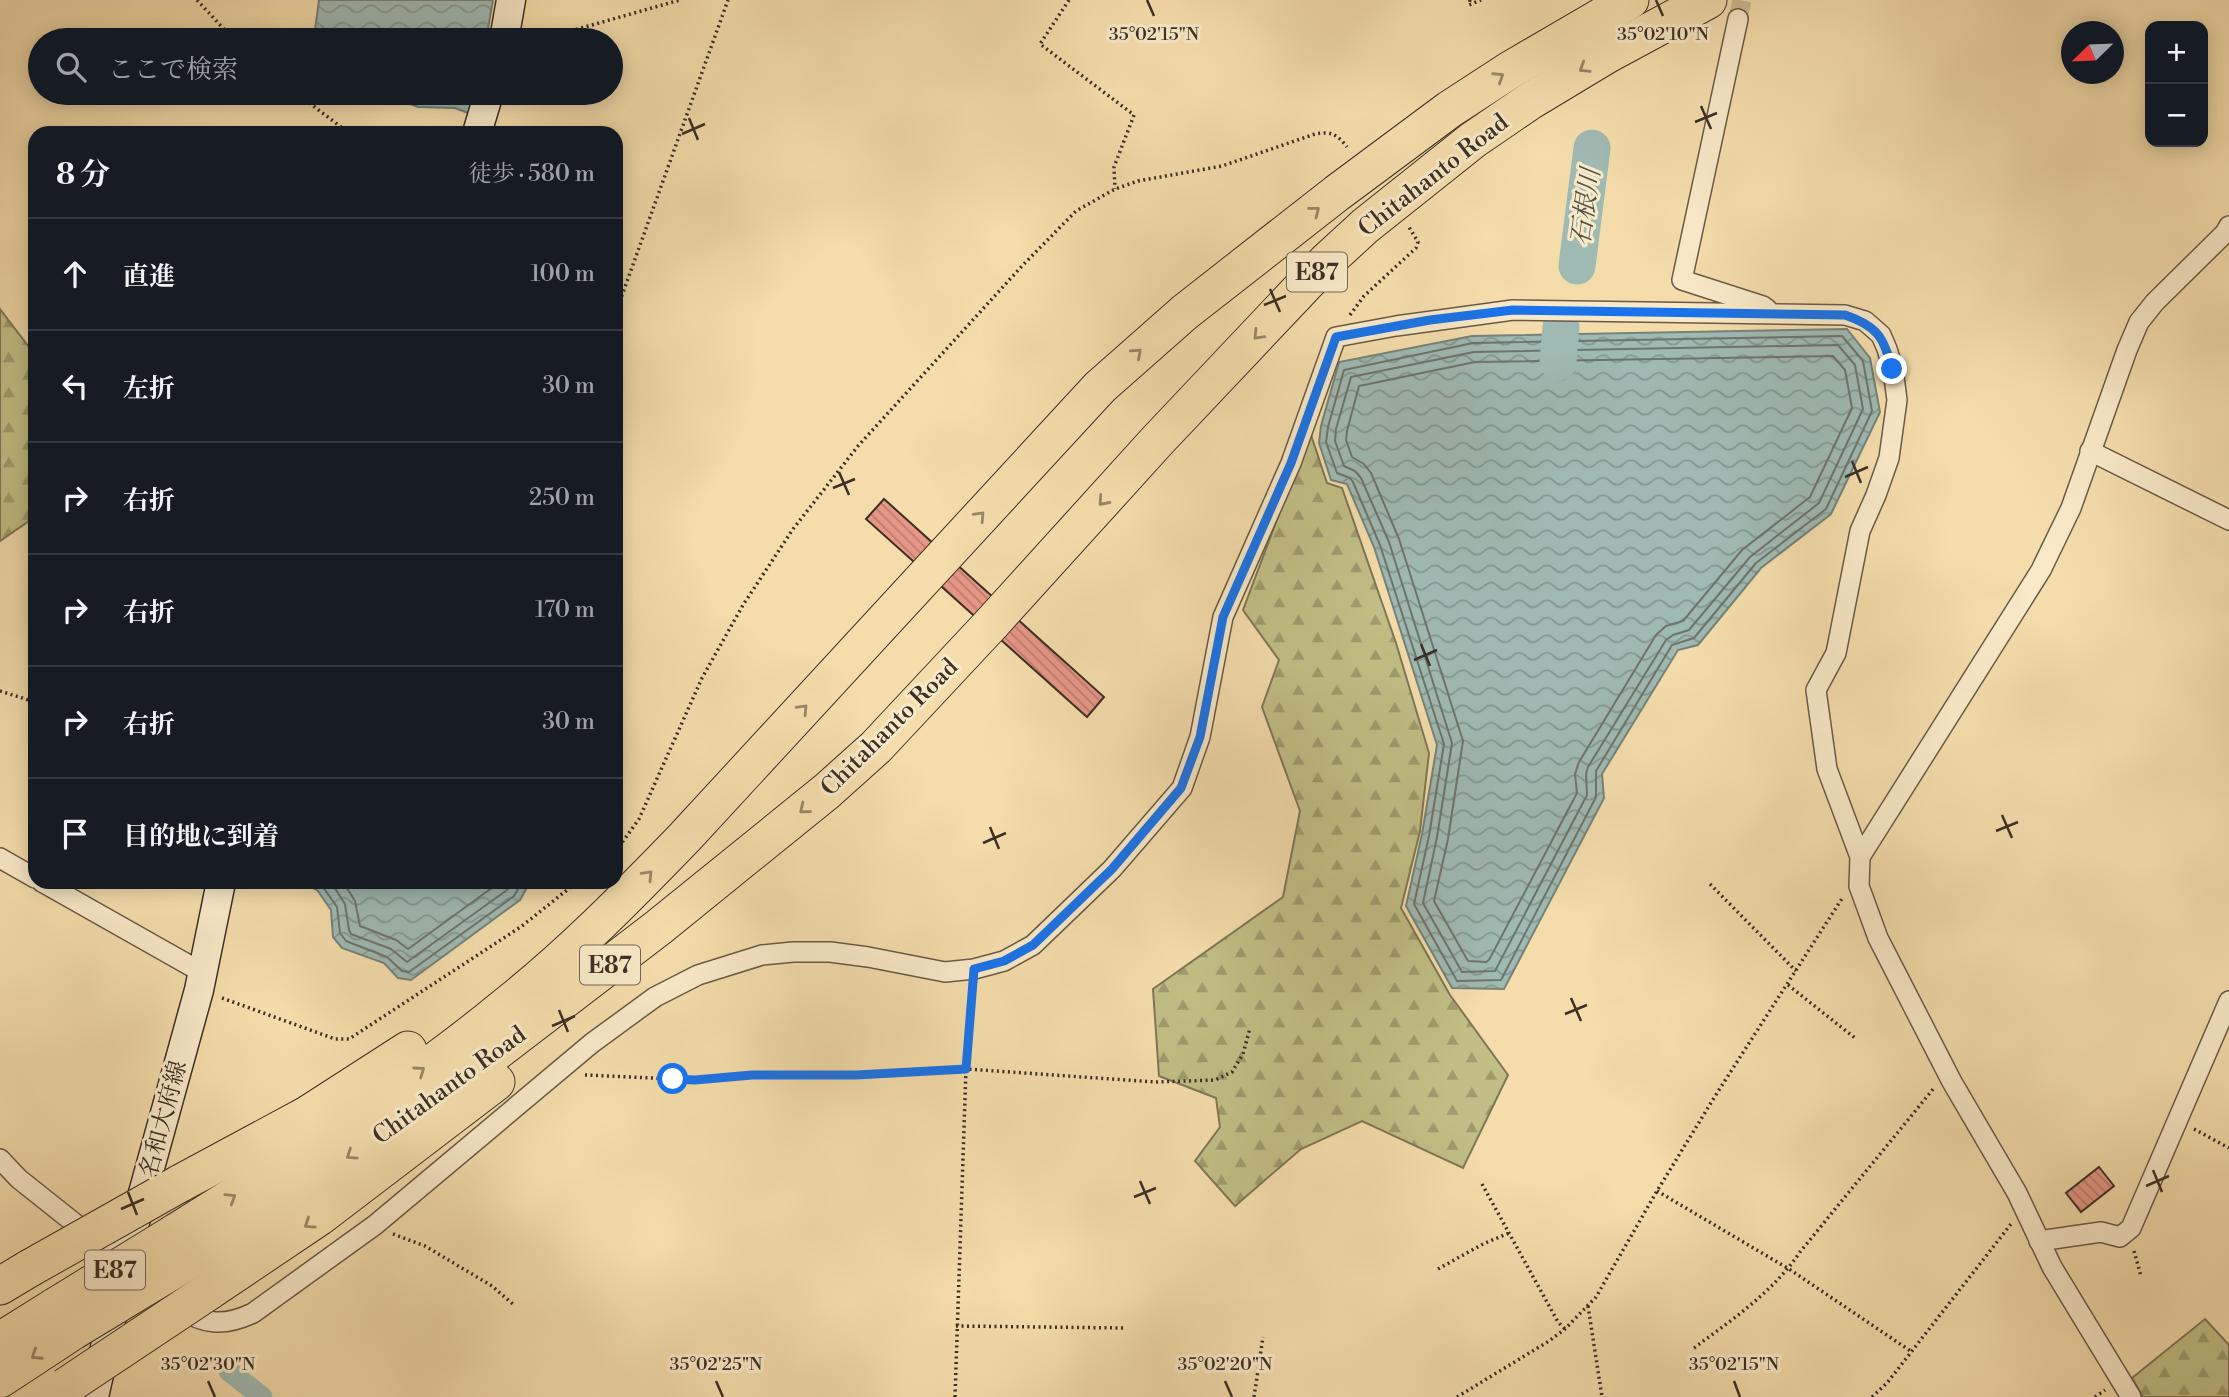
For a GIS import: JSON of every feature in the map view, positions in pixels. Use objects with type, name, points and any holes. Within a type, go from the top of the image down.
[{"type":"highway","name":"Chitahanto Road","points":[[181,1247],[288,1162],[448,1051],[507,1006],[604,920],[685,837],[1100,387],[1140,349],[1450,108],[1630,0]]},
{"type":"highway","name":"Chitahanto Road","points":[[0,1379],[64,1319],[181,1247],[303,1188],[388,1130],[476,1067],[659,927],[827,791],[876,747],[1157,441],[1328,260],[1365,226],[1473,140],[1530,101],[1608,54],[1723,10]]},
{"type":"highway","points":[[15,1277],[307,1115],[604,920]]},
{"type":"highway","points":[[70,1394],[209,1291],[319,1217],[451,1118],[582,1013],[659,927]]},
{"type":"highway","name":"Chitahanto Road","points":[[0,1341],[64,1319]]},
{"type":"main road","points":[[506,28],[511,0]]},
{"type":"main road","points":[[479,126],[485,105]]},
{"type":"main road","name":"名和大府線","points":[[70,1394],[124,1262],[201,981],[220,889]]},
{"type":"street","points":[[1723,10],[1682,280],[1763,306],[1773,314]]},
{"type":"street","points":[[1860,857],[2041,570],[2071,508],[2139,322],[2229,226]]},
{"type":"street","points":[[0,1159],[19,1179],[187,1313],[209,1322],[234,1322],[253,1313],[375,1225],[561,1069],[655,997],[698,975],[762,955],[831,952],[945,972],[974,969],[1004,961],[1033,945],[1112,869],[1181,788],[1200,737],[1223,617],[1291,463],[1336,337],[1430,320],[1513,310],[1845,315],[1865,321],[1881,335],[1892,369],[1897,400],[1889,458],[1877,495],[1860,531],[1836,653],[1816,690],[1827,769],[1860,857],[1859,886],[1878,938],[1948,1076],[2017,1193],[2039,1241],[2131,1397]]},
{"type":"street","points":[[2090,451],[2229,520]]},
{"type":"street","points":[[0,858],[28,874]]},
{"type":"street","points":[[53,889],[201,981]]},
{"type":"street","points":[[2039,1241],[2101,1232],[2120,1237],[2131,1228],[2229,1001]]},
{"type":"path","points":[[197,0],[223,28]]},
{"type":"path","points":[[582,28],[680,0]]},
{"type":"path","points":[[623,292],[728,0]]},
{"type":"path","points":[[1069,0],[1040,44],[1134,115],[1114,167],[1115,189]]},
{"type":"path","points":[[1470,0],[1469,5],[1481,0]]},
{"type":"path","points":[[312,105],[340,126]]},
{"type":"path","points":[[623,841],[639,819],[702,678],[743,605],[793,529],[858,446],[1022,266],[1076,211],[1115,189],[1138,181],[1222,166],[1328,132],[1338,136],[1347,147]]},
{"type":"path","points":[[1336,337],[1364,296],[1416,248],[1418,242],[1414,233],[1403,220]]},
{"type":"path","points":[[0,691],[28,700]]},
{"type":"path","points":[[1710,884],[1796,971]]},
{"type":"path","points":[[1457,1397],[1565,1329],[1596,1297],[1657,1191],[1843,897],[1859,886]]},
{"type":"path","points":[[201,981],[335,1038],[349,1039],[522,926],[568,889]]},
{"type":"path","points":[[955,1397],[966,1069],[974,969]]},
{"type":"path","points":[[1787,985],[1855,1038]]},
{"type":"path","points":[[561,1069],[573,1074],[695,1080],[752,1075],[856,1075],[966,1069],[1156,1082],[1215,1080],[1232,1073],[1243,1054],[1250,1028]]},
{"type":"path","points":[[1694,1348],[1749,1307],[1789,1269],[1940,1080],[1948,1076]]},
{"type":"path","points":[[2178,1120],[2229,1148]]},
{"type":"path","points":[[1482,1184],[1558,1322],[1565,1329]]},
{"type":"path","points":[[1657,1191],[1789,1269],[1912,1352]]},
{"type":"path","points":[[1872,1397],[1912,1352],[2012,1222],[2026,1212]]},
{"type":"path","points":[[375,1225],[381,1230],[425,1246],[492,1286],[514,1305]]},
{"type":"path","points":[[1438,1269],[1509,1233]]},
{"type":"path","points":[[2120,1237],[2129,1241],[2141,1276]]},
{"type":"path","points":[[1588,1306],[1602,1397]]},
{"type":"path","points":[[956,1326],[1124,1328]]},
{"type":"path","points":[[1254,1397],[1263,1337]]},
{"type":"green space","points":[[0,309],[28,346],[28,522],[0,541]]},
{"type":"green space","points":[[1310,432],[1327,483],[1342,488],[1396,643],[1429,753],[1420,831],[1401,908],[1450,995],[1508,1075],[1463,1168],[1362,1121],[1301,1149],[1235,1206],[1195,1161],[1220,1127],[1216,1098],[1159,1076],[1153,989],[1283,897],[1300,811],[1262,707],[1279,660],[1243,610]]},
{"type":"green space","points":[[2205,1319],[2229,1345],[2229,1397],[2143,1397],[2132,1378]]},
{"type":"water","points":[[319,0],[493,0],[488,28],[315,28]]},
{"type":"water","points":[[413,105],[471,105],[468,113],[455,108]]},
{"type":"water","points":[[1847,329],[1870,358],[1880,412],[1831,514],[1761,568],[1698,645],[1678,650],[1602,774],[1604,798],[1504,989],[1452,988],[1406,906],[1437,745],[1374,547],[1347,484],[1331,480],[1319,443],[1321,426],[1339,362],[1472,336]]},
{"type":"water","points":[[315,889],[526,889],[520,900],[411,980],[398,978],[384,963],[342,948],[333,937],[331,910]]},
{"type":"building","points":[[884,499],[1104,697],[1087,717],[866,519]]},
{"type":"building","points":[[2099,1167],[2114,1186],[2081,1212],[2066,1193]]},
{"type":"waterway","name":"石根川","points":[[1577,266],[1592,148]]},
{"type":"waterway","name":"石根川","points":[[1558,362],[1561,327]]},
{"type":"waterway","points":[[229,1371],[262,1397]]},
{"type":"tunnel","points":[[1738,19],[1742,0]]},
{"type":"route","points":[[673,1079],[695,1080],[752,1075],[856,1075],[966,1069],[974,969],[1004,961],[1033,945],[1112,869],[1181,788],[1200,737],[1223,617],[1291,463],[1336,337],[1430,320],[1513,310],[1845,315],[1865,321],[1881,335],[1892,369]]}]
